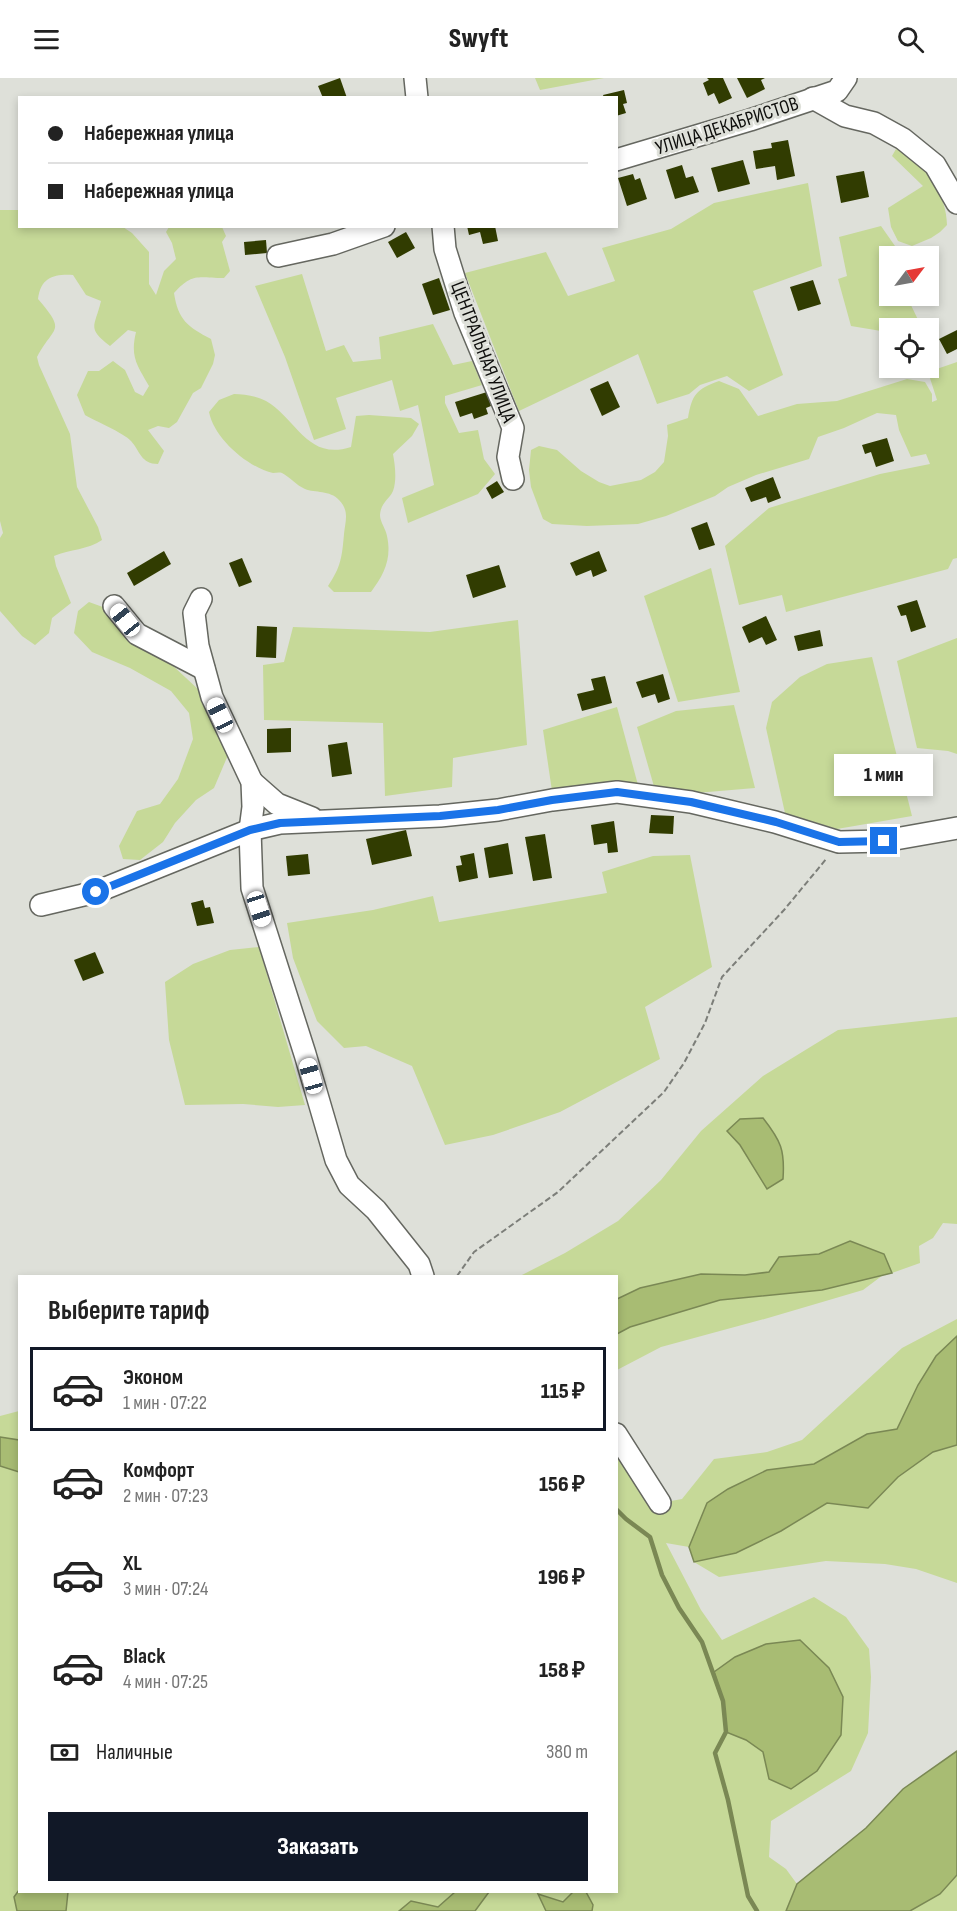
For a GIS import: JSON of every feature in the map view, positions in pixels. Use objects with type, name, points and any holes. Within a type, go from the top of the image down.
[{"type":"street","points":[[415,78],[417,96]]},
{"type":"street","name":"УЛИЦА ДЕКАБРИСТОВ","points":[[618,159],[750,120],[813,98],[841,84]]},
{"type":"street","points":[[813,98],[845,116],[874,123],[903,139],[935,165],[957,203]]},
{"type":"street","points":[[278,256],[333,244],[378,228]]},
{"type":"street","name":"ЦЕНТРАЛЬНАЯ УЛИЦА","points":[[443,228],[445,249],[465,313],[513,428],[508,457],[513,478]]},
{"type":"street","points":[[201,598],[194,613],[198,646],[204,669],[212,697],[252,782],[253,807],[250,830],[252,888],[305,1054],[336,1161],[349,1185],[376,1210],[419,1264],[423,1275]]},
{"type":"street","points":[[114,606],[137,634],[204,669]]},
{"type":"street","points":[[252,782],[277,804],[300,815],[321,820]]},
{"type":"street","points":[[41,904],[96,892],[250,830],[280,823],[440,816],[498,810],[552,800],[617,792],[701,804],[776,822],[839,842],[884,841],[957,828]]},
{"type":"street","points":[[618,1437],[660,1503]]},
{"type":"path","points":[[458,1275],[474,1252],[558,1192],[664,1092],[684,1063],[705,1023],[722,977],[784,910],[839,842]]},
{"type":"shaded area","points":[[535,78],[604,78],[540,90]]},
{"type":"shaded area","points":[[896,149],[907,154],[925,169],[939,191],[946,214],[947,225],[940,232],[912,246],[898,241],[891,227],[888,208],[923,186],[892,156]]},
{"type":"shaded area","points":[[808,183],[822,266],[753,291],[783,375],[749,391],[727,376],[700,385],[689,394],[657,404],[638,354],[519,411],[465,273],[546,252],[568,296],[615,281],[602,248],[671,229],[714,203]]},
{"type":"shaded area","points":[[0,210],[18,210],[18,228],[124,228],[149,252],[149,284],[156,295],[164,271],[176,259],[172,243],[166,232],[168,228],[222,228],[226,236],[222,242],[230,271],[224,278],[191,279],[174,293],[181,316],[196,331],[211,339],[215,355],[201,388],[193,393],[177,422],[169,428],[158,426],[148,430],[164,451],[158,464],[144,459],[127,438],[85,415],[77,395],[88,371],[99,371],[113,361],[125,370],[135,392],[143,396],[149,386],[134,355],[136,332],[128,330],[110,346],[98,335],[94,326],[101,301],[86,295],[73,275],[54,276],[45,281],[42,286],[38,299],[52,318],[55,329],[37,357],[70,434],[77,487],[98,527],[102,540],[91,546],[54,556],[71,603],[52,618],[49,633],[35,645],[22,636],[0,611],[0,538],[3,533],[0,521]]},
{"type":"shaded area","points":[[881,226],[895,246],[879,246],[879,306],[911,306],[917,318],[879,318],[879,331],[851,326],[838,279],[847,276],[839,237]]},
{"type":"shaded area","points":[[302,274],[326,351],[344,345],[353,362],[381,359],[379,337],[433,324],[453,365],[472,361],[482,385],[445,396],[445,403],[459,433],[478,430],[484,459],[495,474],[478,494],[408,523],[402,498],[434,485],[418,405],[400,411],[392,380],[336,398],[346,429],[314,440],[285,357],[255,286]]},
{"type":"shaded area","points":[[957,362],[957,558],[953,559],[948,569],[786,612],[782,595],[739,605],[725,546],[769,508],[880,474],[930,464],[926,454],[911,457],[899,430],[896,415],[877,413],[818,437],[809,459],[756,475],[728,487],[715,496],[666,516],[638,524],[587,526],[552,524],[543,519],[531,487],[529,470],[531,450],[539,446],[557,450],[581,471],[610,486],[641,480],[655,472],[664,462],[668,436],[667,425],[688,418],[696,394],[719,381],[739,389],[758,416],[797,404],[837,401],[907,379],[925,382],[932,394],[932,402],[937,400],[930,378],[939,378],[939,368]]},
{"type":"shaded area","points":[[234,394],[266,401],[313,443],[336,450],[351,447],[356,416],[411,418],[419,424],[412,436],[393,454],[394,487],[380,515],[387,536],[388,559],[380,579],[371,592],[334,592],[328,586],[340,562],[342,549],[346,517],[345,508],[339,500],[327,493],[305,489],[282,473],[273,473],[253,465],[233,450],[217,432],[209,412],[219,400]]},
{"type":"shaded area","points":[[711,568],[740,692],[678,702],[644,596]]},
{"type":"shaded area","points":[[89,602],[111,610],[128,638],[171,664],[200,691],[228,755],[214,788],[196,800],[175,823],[163,842],[140,860],[123,859],[119,846],[137,811],[160,804],[178,779],[193,739],[189,713],[171,691],[130,668],[92,652],[74,633],[78,611]]},
{"type":"shaded area","points":[[518,620],[527,745],[453,758],[452,787],[385,796],[383,723],[264,720],[263,665],[284,662],[293,627],[430,632]]},
{"type":"shaded area","points":[[957,638],[957,754],[917,748],[897,661]]},
{"type":"shaded area","points":[[872,657],[912,816],[837,829],[785,813],[766,728],[772,702],[800,677],[827,664]]},
{"type":"shaded area","points":[[734,705],[755,788],[696,793],[655,790],[637,727],[676,711]]},
{"type":"shaded area","points":[[617,707],[638,785],[552,791],[543,730]]},
{"type":"shaded area","points":[[690,855],[712,967],[645,1007],[660,1059],[560,1112],[493,1135],[445,1145],[412,1066],[366,1046],[344,1048],[317,1021],[293,958],[287,923],[373,910],[433,896],[439,922],[607,893],[602,872],[653,856]]},
{"type":"shaded area","points":[[259,947],[305,1105],[278,1107],[243,1104],[185,1105],[169,1040],[165,982],[193,964],[230,950]]},
{"type":"shaded area","points":[[957,1017],[957,1224],[943,1223],[933,1238],[919,1246],[920,1263],[892,1273],[884,1254],[850,1241],[819,1254],[779,1257],[769,1272],[745,1275],[701,1274],[640,1288],[618,1299],[618,1275],[522,1275],[565,1253],[618,1221],[661,1180],[701,1131],[763,1076],[838,1030]]},
{"type":"shaded area","points":[[763,1118],[778,1140],[783,1160],[783,1179],[767,1189],[740,1145],[727,1131],[740,1119]]},
{"type":"shaded area","points":[[850,1241],[884,1254],[892,1273],[822,1290],[720,1300],[630,1327],[618,1333],[618,1299],[640,1288],[701,1274],[745,1275],[769,1272],[779,1257],[819,1254]]},
{"type":"shaded area","points":[[883,1275],[863,1290],[661,1347],[618,1369],[618,1333],[630,1327],[720,1300],[822,1290]]},
{"type":"shaded area","points":[[957,1319],[957,1336],[936,1357],[918,1385],[897,1429],[867,1434],[814,1464],[767,1470],[707,1504],[689,1547],[666,1543],[701,1610],[722,1640],[814,1597],[846,1617],[869,1649],[871,1677],[868,1733],[851,1771],[771,1821],[769,1857],[786,1869],[797,1884],[786,1911],[0,1911],[0,1416],[18,1411],[18,1893],[618,1893],[618,1441],[660,1503],[682,1499],[714,1459],[767,1452],[802,1440],[902,1348]]},
{"type":"shaded area","points":[[957,1336],[957,1445],[933,1452],[898,1477],[868,1508],[827,1503],[781,1531],[736,1553],[694,1562],[689,1547],[707,1503],[728,1489],[767,1470],[814,1464],[867,1434],[897,1429],[918,1385],[936,1356]]},
{"type":"shaded area","points":[[0,1437],[18,1440],[18,1472],[0,1466]]},
{"type":"shaded area","points":[[957,1445],[957,1583],[916,1569],[885,1564],[826,1561],[719,1577],[694,1562],[736,1553],[781,1531],[827,1503],[868,1508],[898,1477],[933,1452]]},
{"type":"shaded area","points":[[800,1640],[829,1668],[843,1697],[841,1735],[817,1771],[791,1789],[769,1779],[763,1752],[746,1740],[726,1732],[723,1701],[714,1672],[735,1657],[766,1644]]},
{"type":"shaded area","points":[[957,1751],[957,1875],[940,1894],[910,1911],[786,1911],[797,1884],[866,1828],[903,1789]]},
{"type":"shaded area","points":[[957,1875],[957,1911],[910,1911],[940,1894]]},
{"type":"shaded area","points":[[18,1891],[68,1893],[66,1911],[17,1911],[14,1897]]},
{"type":"shaded area","points":[[454,1893],[488,1893],[475,1911],[399,1911],[411,1901],[438,1907]]},
{"type":"shaded area","points":[[572,1893],[587,1893],[593,1905],[592,1911],[546,1911],[538,1894],[563,1902]]},
{"type":"building","points":[[340,78],[346,96],[322,96],[318,86]]},
{"type":"building","points":[[707,78],[723,78],[732,98],[719,104],[714,93],[708,96],[703,83],[709,80]]},
{"type":"building","points":[[737,78],[765,78],[761,80],[765,89],[747,98]]},
{"type":"building","points":[[624,90],[627,103],[623,104],[626,113],[618,115],[618,96],[603,95]]},
{"type":"building","points":[[788,140],[795,176],[777,180],[775,166],[756,169],[753,151],[772,148],[771,143]]},
{"type":"building","points":[[743,160],[750,184],[718,192],[711,168]]},
{"type":"building","points":[[682,165],[686,178],[693,176],[699,192],[675,199],[666,170]]},
{"type":"building","points":[[864,171],[869,197],[841,203],[836,176]]},
{"type":"building","points":[[633,174],[635,180],[640,178],[647,199],[627,206],[618,178]]},
{"type":"building","points":[[467,228],[495,228],[498,241],[483,244],[480,232],[469,235]]},
{"type":"building","points":[[406,232],[415,248],[397,258],[388,242]]},
{"type":"building","points":[[266,240],[267,253],[245,255],[244,242]]},
{"type":"building","points":[[439,278],[450,310],[433,315],[422,284]]},
{"type":"building","points":[[813,280],[821,304],[798,311],[790,287]]},
{"type":"building","points":[[957,330],[957,349],[947,354],[939,339]]},
{"type":"building","points":[[608,381],[620,407],[602,416],[590,389]]},
{"type":"building","points":[[487,392],[491,406],[486,408],[488,414],[474,419],[472,413],[460,417],[455,402]]},
{"type":"building","points":[[887,438],[894,461],[876,467],[871,452],[865,454],[862,445]]},
{"type":"building","points":[[773,477],[781,498],[768,503],[766,497],[751,502],[745,488]]},
{"type":"building","points":[[497,481],[504,492],[492,499],[486,488]]},
{"type":"building","points":[[707,522],[715,545],[699,550],[691,528]]},
{"type":"building","points":[[164,551],[171,564],[134,586],[127,573]]},
{"type":"building","points":[[599,551],[607,571],[593,577],[591,570],[576,576],[570,563]]},
{"type":"building","points":[[242,558],[252,582],[239,587],[229,563]]},
{"type":"building","points":[[499,565],[506,587],[473,598],[466,575]]},
{"type":"building","points":[[917,600],[926,627],[911,632],[906,615],[901,616],[897,606]]},
{"type":"building","points":[[766,616],[777,640],[766,645],[762,637],[749,643],[742,627]]},
{"type":"building","points":[[257,626],[277,627],[276,658],[256,657]]},
{"type":"building","points":[[820,630],[823,646],[798,651],[794,636]]},
{"type":"building","points":[[663,674],[670,699],[658,703],[655,694],[642,698],[636,682]]},
{"type":"building","points":[[605,676],[612,703],[582,711],[577,694],[594,690],[591,679]]},
{"type":"building","points":[[291,728],[291,752],[267,753],[267,729]]},
{"type":"building","points":[[347,742],[352,774],[332,777],[328,745]]},
{"type":"building","points":[[651,815],[674,816],[673,834],[649,833]]},
{"type":"building","points":[[614,821],[618,852],[608,853],[607,843],[594,845],[591,825]]},
{"type":"building","points":[[406,830],[412,856],[372,865],[366,839]]},
{"type":"building","points":[[545,834],[552,878],[533,881],[525,837]]},
{"type":"building","points":[[508,843],[513,874],[489,878],[484,848]]},
{"type":"building","points":[[474,853],[478,878],[459,882],[456,866],[462,865],[460,856]]},
{"type":"building","points":[[308,854],[310,874],[288,876],[286,856]]},
{"type":"building","points":[[203,900],[205,908],[210,907],[214,923],[197,926],[191,903]]},
{"type":"building","points":[[95,952],[104,973],[83,981],[74,960]]},
{"type":"waterway","points":[[618,1511],[650,1537],[662,1575],[679,1608],[702,1642],[723,1701],[726,1732],[715,1753],[728,1800],[748,1896],[757,1911]]},
{"type":"route","points":[[96,892],[250,830],[280,823],[440,816],[498,810],[552,800],[617,792],[691,802],[776,822],[839,842],[884,841]]}]
